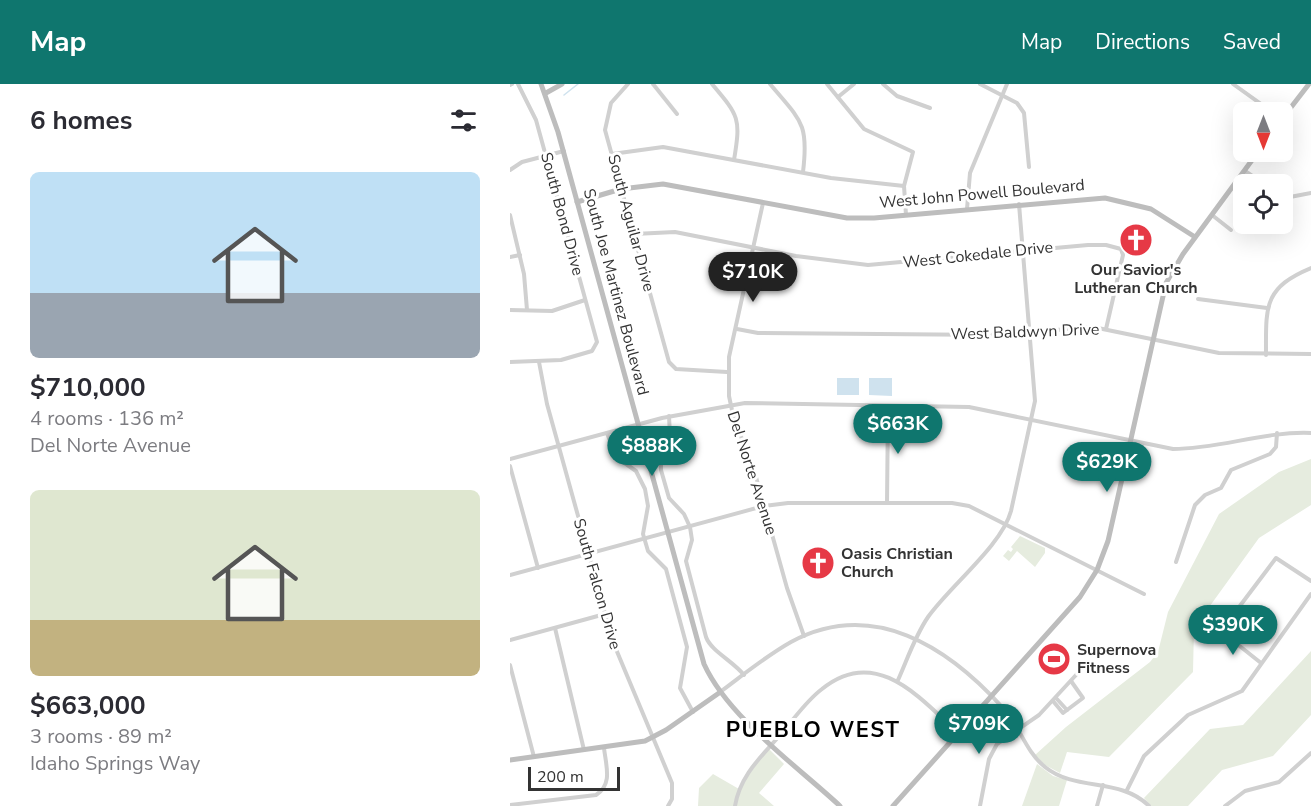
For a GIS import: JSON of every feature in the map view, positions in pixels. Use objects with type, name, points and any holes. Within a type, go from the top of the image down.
[{"type":"main road","name":"South Joe Martinez Boulevard","points":[[541,84],[546,93],[564,151],[701,656],[719,693],[840,806]]},
{"type":"main road","points":[[546,93],[562,84]]},
{"type":"main road","points":[[1293,105],[1309,84]]},
{"type":"main road","points":[[893,806],[1080,597],[1097,570],[1108,541],[1166,283],[1196,237],[1251,162]]},
{"type":"main road","name":"West John Powell Boulevard","points":[[577,202],[621,189],[672,185],[847,218],[1092,198],[1126,201],[1159,213],[1196,237]]},
{"type":"main road","points":[[510,760],[585,751],[652,738],[719,693]]},
{"type":"street","name":"South Bond Drive","points":[[518,84],[531,105],[597,342],[592,351],[561,360],[539,362]]},
{"type":"street","name":"South Aguilar Drive","points":[[628,84],[611,103],[606,117],[605,130],[669,362],[673,368],[728,372]]},
{"type":"street","points":[[653,84],[677,114]]},
{"type":"street","points":[[712,84],[736,112],[738,135],[734,160]]},
{"type":"street","points":[[770,84],[801,122],[805,131],[803,172]]},
{"type":"street","points":[[827,84],[864,129],[913,152],[904,186],[906,214]]},
{"type":"street","points":[[838,97],[854,84]]},
{"type":"street","points":[[883,84],[897,96],[930,108]]},
{"type":"street","points":[[980,84],[1017,103],[1024,113],[1029,167]]},
{"type":"street","points":[[967,209],[970,173],[1007,84]]},
{"type":"street","points":[[1233,84],[1258,102]]},
{"type":"street","points":[[612,154],[663,147],[859,183],[904,186]]},
{"type":"street","points":[[510,170],[522,162],[564,151]]},
{"type":"street","points":[[1245,171],[1249,174]]},
{"type":"street","points":[[1293,197],[1309,194]]},
{"type":"street","name":"Del Norte Avenue","points":[[764,202],[728,372],[730,404],[804,636]]},
{"type":"street","points":[[898,680],[933,611],[1006,523],[1031,420],[1035,390],[1019,204]]},
{"type":"street","points":[[510,215],[526,289],[526,310]]},
{"type":"street","points":[[1212,215],[1231,230]]},
{"type":"street","name":"West Cokedale Drive","points":[[634,234],[675,232],[868,266],[1088,245],[1120,248],[1122,260],[1106,329]]},
{"type":"street","points":[[510,257],[520,255]]},
{"type":"street","points":[[1266,355],[1267,308],[1278,287],[1289,278],[1311,268]]},
{"type":"street","points":[[1198,299],[1267,308]]},
{"type":"street","points":[[510,310],[552,310],[585,300]]},
{"type":"street","name":"West Baldwyn Drive","points":[[737,329],[770,334],[974,335],[1030,333],[1089,327],[1219,353],[1311,354]]},
{"type":"street","points":[[510,362],[539,362]]},
{"type":"street","name":"South Falcon Drive","points":[[539,362],[588,555],[618,658],[672,783],[672,799],[668,806]]},
{"type":"street","points":[[510,459],[669,416],[730,404],[969,407],[1130,441],[1185,449],[1277,433],[1311,433]]},
{"type":"street","points":[[887,503],[888,406]]},
{"type":"street","points":[[669,416],[670,436],[661,458],[661,470],[669,498],[684,514],[690,527],[692,540],[686,561],[706,637],[710,645],[733,661],[744,675]]},
{"type":"street","points":[[607,433],[616,457],[633,468],[642,482],[648,506],[642,527],[644,540],[648,551],[666,569],[687,648],[680,688],[693,712]]},
{"type":"street","points":[[1176,562],[1195,505],[1205,495],[1221,488],[1231,470],[1270,454],[1276,447],[1277,433]]},
{"type":"street","points":[[510,466],[538,568]]},
{"type":"street","points":[[510,575],[764,506],[962,504],[1006,523],[1144,594]]},
{"type":"street","points":[[1261,663],[1222,632],[1276,558],[1311,581]]},
{"type":"street","points":[[1126,790],[1144,756],[1188,715],[1242,691],[1311,594]]},
{"type":"street","points":[[510,640],[605,614]]},
{"type":"street","points":[[719,693],[777,651],[804,636],[832,628],[856,625],[888,629],[917,639],[942,654],[991,696],[1008,714],[1031,754],[1050,771],[1066,778],[1126,790],[1149,806]]},
{"type":"street","points":[[555,628],[585,751]]},
{"type":"street","points":[[980,806],[992,751],[1000,740],[1035,718],[1088,662]]},
{"type":"street","points":[[510,665],[534,757]]},
{"type":"street","points":[[735,806],[748,772],[815,695],[832,682],[847,675],[867,673],[898,680],[958,733]]},
{"type":"street","points":[[1054,699],[1065,711],[1083,698],[1071,681]]},
{"type":"street","points":[[510,805],[596,795],[604,790],[608,779],[604,748]]},
{"type":"street","points":[[1225,806],[1245,791],[1279,782],[1311,753]]},
{"type":"street","points":[[1097,806],[1103,785]]},
{"type":"shaded area","points":[[1311,459],[1311,505],[1259,538],[1194,628],[1193,672],[1109,757],[1067,752],[1060,773],[1045,765],[1035,755],[1066,727],[1150,662],[1158,652],[1168,612],[1219,514],[1279,472]]},
{"type":"shaded area","points":[[1020,536],[1045,548],[1045,553],[1035,567],[1017,551],[1009,561],[1003,556],[1008,550],[1011,552],[1013,549],[1011,547]]},
{"type":"shaded area","points":[[1311,651],[1311,715],[1273,756],[1222,770],[1188,806],[1151,806],[1144,798],[1210,729],[1243,725]]},
{"type":"shaded area","points":[[768,748],[784,764],[759,793],[774,806],[698,806],[699,788],[713,774],[739,789]]},
{"type":"shaded area","points":[[1037,764],[1053,776],[1067,780],[1059,806],[1022,806]]},
{"type":"water","points":[[837,378],[859,378],[859,395],[837,395]]},
{"type":"water","points":[[869,378],[892,378],[892,396],[869,395]]},
{"type":"waterway","points":[[564,95],[578,84]]},
{"type":"place","name":"Our Savior's Lutheran Church","points":[[1136,240]]},
{"type":"place","name":"Oasis Christian Church","points":[[818,563]]},
{"type":"place","name":"Supernova Fitness","points":[[1054,659]]},
{"type":"district","name":"PUEBLO WEST","points":[[813,730]]}]
